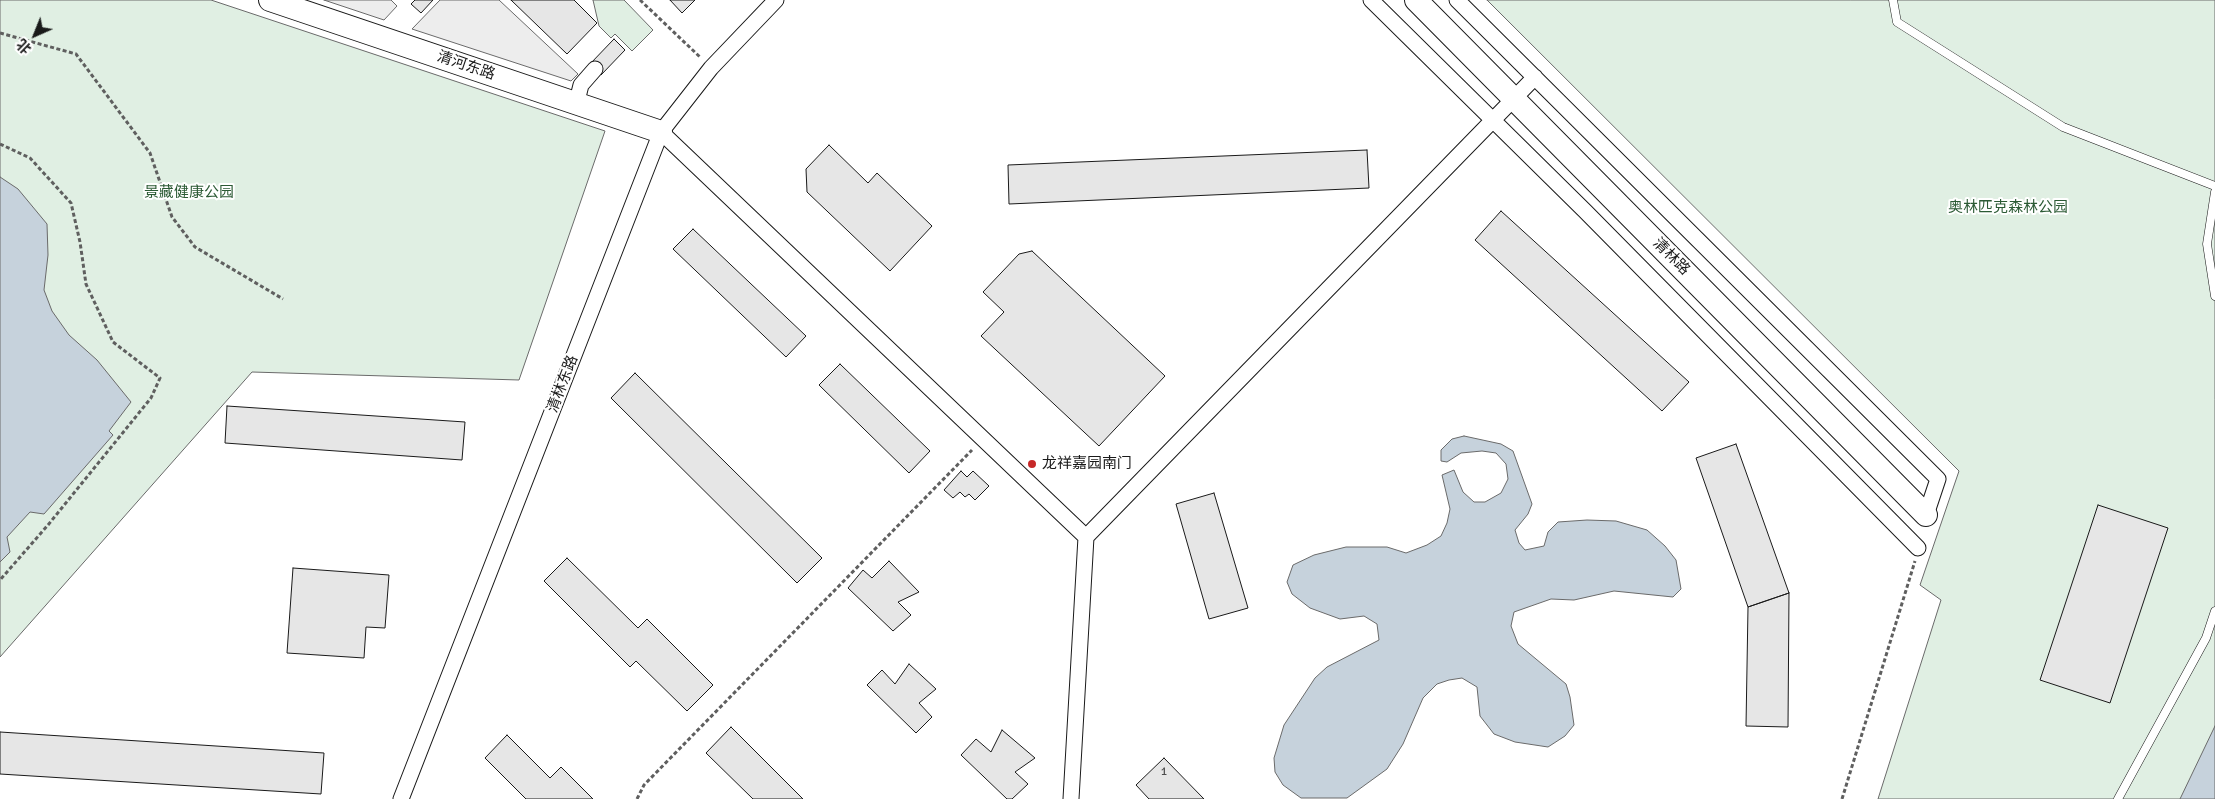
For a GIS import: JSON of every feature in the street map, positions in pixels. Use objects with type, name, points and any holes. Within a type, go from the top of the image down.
[{"type":"street","name":"清河东路","points":[[270,0],[578,98],[661,132]]},
{"type":"street","name":"清林东路","points":[[401,799],[661,132],[711,68],[776,0]]},
{"type":"street","points":[[1371,0],[1493,120],[1918,548]]},
{"type":"street","name":"清林路","points":[[1416,0],[1926,515]]},
{"type":"street","points":[[1457,0],[1938,479],[1926,515]]},
{"type":"street","points":[[578,98],[581,85],[595,69]]},
{"type":"street","points":[[1072,799],[1086,537],[1535,77]]},
{"type":"street","points":[[661,132],[1086,537]]},
{"type":"lane","points":[[1893,0],[1897,22],[2063,127],[2215,186]]},
{"type":"lane","points":[[2215,192],[2207,244],[2215,296]]},
{"type":"lane","points":[[2118,799],[2206,638],[2215,611]]},
{"type":"path","points":[[640,0],[711,68]]},
{"type":"path","points":[[0,33],[76,54],[150,154],[172,217],[195,247],[282,299]]},
{"type":"path","points":[[0,144],[30,158],[71,203],[80,242],[86,284],[113,342],[160,378],[151,398],[48,525],[0,580]]},
{"type":"path","points":[[637,799],[644,785],[983,439]]},
{"type":"path","points":[[1842,799],[1918,548]]},
{"type":"green space","name":"景藏健康公园","points":[[0,0],[211,0],[605,131],[519,380],[252,372],[0,657]]},
{"type":"green space","points":[[593,0],[624,0],[653,30],[632,51],[615,34],[611,38],[599,26]]},
{"type":"green space","name":"奥林匹克森林公园","points":[[1487,0],[2215,0],[2215,799],[1878,799],[1941,600],[1920,585],[1959,471]]},
{"type":"shaded area","points":[[324,0],[391,0],[397,6],[384,20]]},
{"type":"shaded area","points":[[440,0],[499,0],[578,74],[571,81],[412,29]]},
{"type":"shaded area","points":[[0,177],[18,189],[47,224],[48,255],[44,290],[52,311],[69,335],[97,360],[131,402],[109,431],[113,435],[44,514],[30,512],[7,537],[10,552],[0,562]]},
{"type":"shaded area","points":[[1464,436],[1501,444],[1513,451],[1532,504],[1528,514],[1515,530],[1519,543],[1525,550],[1544,546],[1548,532],[1558,522],[1616,521],[1647,530],[1665,546],[1676,560],[1681,589],[1673,597],[1614,591],[1574,600],[1551,599],[1514,612],[1511,626],[1518,644],[1566,684],[1570,697],[1574,725],[1565,736],[1548,747],[1515,742],[1494,734],[1480,716],[1477,687],[1462,678],[1449,680],[1437,684],[1423,698],[1403,744],[1387,769],[1347,798],[1301,798],[1283,785],[1275,772],[1274,758],[1284,725],[1315,678],[1327,667],[1379,640],[1377,624],[1364,616],[1340,619],[1310,608],[1292,594],[1287,582],[1293,565],[1314,555],[1346,547],[1387,547],[1406,553],[1427,545],[1441,536],[1447,523],[1450,509],[1442,475],[1454,470],[1463,492],[1474,502],[1485,502],[1501,493],[1508,479],[1506,464],[1496,453],[1482,451],[1461,453],[1447,462],[1441,461],[1441,450],[1452,439]]},
{"type":"shaded area","points":[[2215,726],[2215,799],[2180,799]]},
{"type":"building","points":[[415,0],[433,0],[421,13],[411,4]]},
{"type":"building","points":[[511,0],[574,0],[597,23],[567,54]]},
{"type":"building","points":[[670,0],[695,0],[682,13]]},
{"type":"building","points":[[614,39],[625,50],[601,75],[590,64]]},
{"type":"building","points":[[829,145],[868,183],[877,173],[932,226],[890,271],[807,192],[806,169]]},
{"type":"building","points":[[1367,150],[1369,188],[1009,204],[1008,165]]},
{"type":"building","points":[[1501,211],[1689,382],[1662,411],[1475,240]]},
{"type":"building","points":[[693,229],[806,336],[786,357],[673,249]]},
{"type":"building","points":[[1032,251],[1165,376],[1099,446],[981,336],[1004,312],[983,292],[1019,254]]},
{"type":"building","points":[[840,364],[930,451],[909,473],[819,385]]},
{"type":"building","points":[[635,373],[822,558],[797,583],[611,398]]},
{"type":"building","points":[[227,406],[465,422],[462,460],[225,443]]},
{"type":"building","points":[[1736,444],[1789,593],[1748,607],[1696,458]]},
{"type":"building","points":[[961,471],[967,477],[973,471],[989,486],[975,500],[969,494],[965,497],[960,492],[953,498],[944,490]]},
{"type":"building","points":[[1214,493],[1248,608],[1209,619],[1176,504]]},
{"type":"building","points":[[2098,505],[2168,528],[2110,703],[2040,680]]},
{"type":"building","points":[[567,558],[638,628],[647,619],[713,685],[687,711],[636,661],[630,667],[544,581]]},
{"type":"building","points":[[889,561],[919,592],[898,602],[911,615],[893,631],[848,588],[863,570],[872,578]]},
{"type":"building","points":[[293,568],[389,575],[385,628],[366,627],[364,658],[287,653]]},
{"type":"building","points":[[1789,593],[1788,727],[1746,726],[1748,607]]},
{"type":"building","points":[[909,664],[936,689],[919,703],[932,717],[916,733],[867,685],[882,670],[895,684]]},
{"type":"building","points":[[731,727],[803,799],[753,799],[706,753]]},
{"type":"building","points":[[1002,730],[1035,758],[1015,772],[1028,784],[1012,799],[1007,799],[961,755],[976,739],[991,752]]},
{"type":"building","points":[[0,732],[324,753],[321,794],[0,774]]},
{"type":"building","points":[[507,735],[550,778],[561,767],[593,799],[526,799],[485,758]]},
{"type":"building","points":[[1164,758],[1204,799],[1149,799],[1136,785]]},
{"type":"place","name":"龙祥嘉园南门","points":[[1032,464]]}]
